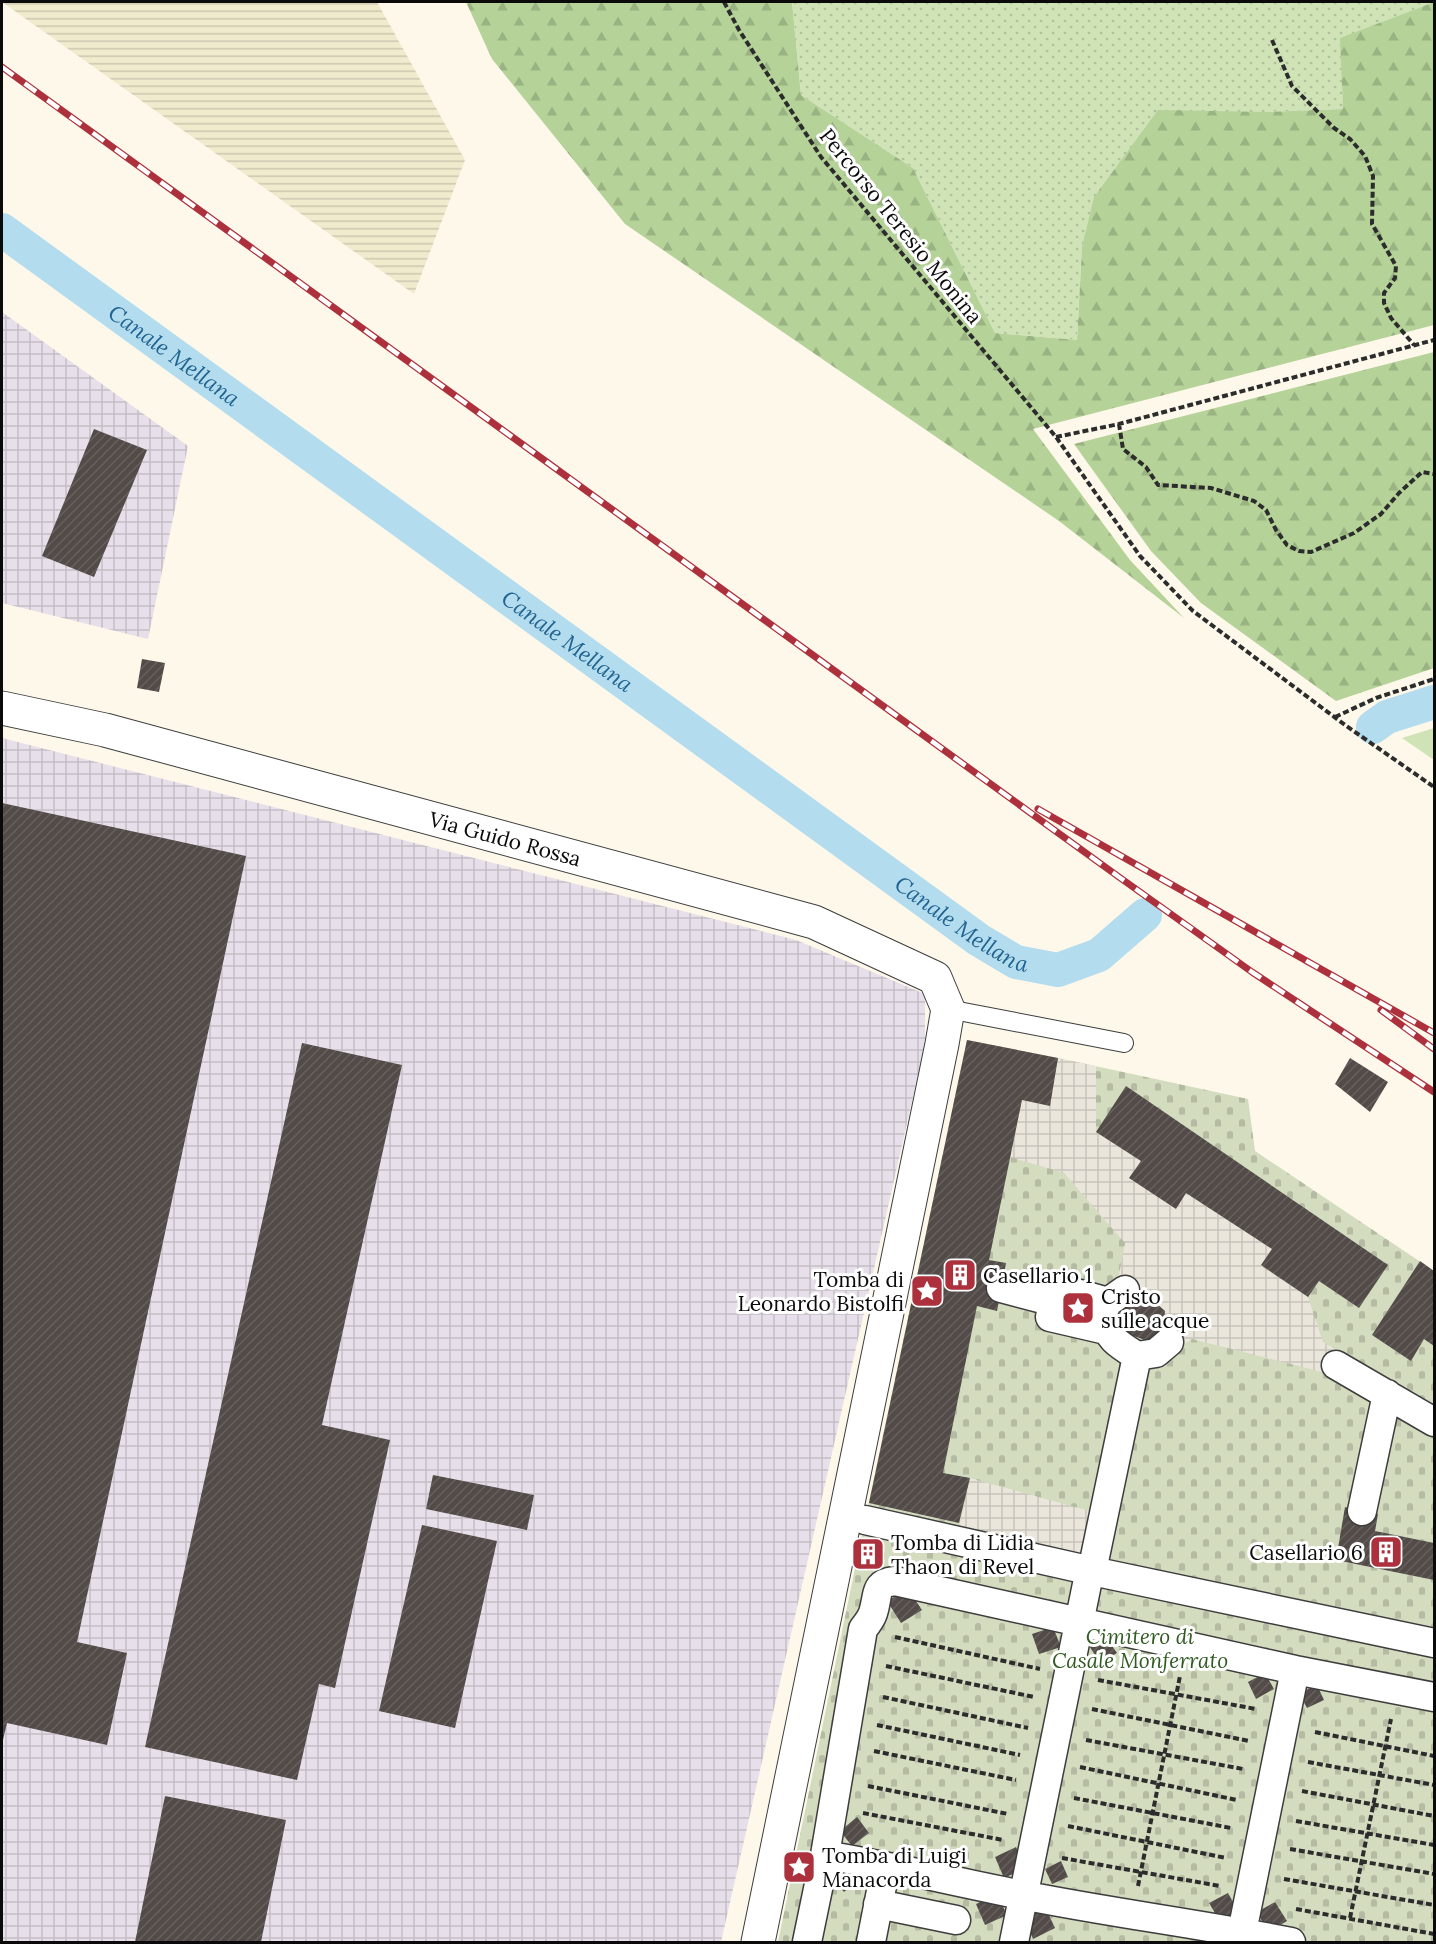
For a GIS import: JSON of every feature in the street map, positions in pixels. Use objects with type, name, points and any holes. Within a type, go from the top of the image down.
[{"type":"street","name":"Via Guido Rossa","points":[[2,708],[105,730],[814,922],[935,978],[948,1009]]},
{"type":"street","points":[[758,1942],[948,1009]]},
{"type":"street","points":[[1001,1288],[1054,1302],[1050,1317],[1113,1307],[1112,1340],[1137,1356],[1156,1353],[1169,1342]]},
{"type":"street","points":[[1014,1942],[1079,1622],[1092,1571],[1137,1356]]},
{"type":"street","points":[[1336,1365],[1434,1422]]},
{"type":"street","points":[[1362,1511],[1388,1394]]},
{"type":"street","points":[[865,1520],[1092,1571],[1434,1643]]},
{"type":"street","points":[[807,1942],[825,1855],[863,1629],[873,1616],[879,1586],[884,1582],[895,1581],[1295,1670],[1434,1697]]},
{"type":"street","points":[[1241,1937],[1295,1670]]},
{"type":"street","points":[[825,1855],[1241,1937],[1291,1942]]},
{"type":"street","points":[[871,1942],[886,1866]]},
{"type":"street","points":[[879,1904],[953,1931],[965,1882]]},
{"type":"lane","points":[[948,1009],[1124,1043]]},
{"type":"path","name":"Percorso Teresio Monina","points":[[724,2],[739,30],[821,157],[1056,437],[1140,556],[1193,611],[1345,725],[1434,787]]},
{"type":"path","points":[[1272,40],[1292,86],[1334,128],[1350,139],[1365,156],[1373,176],[1372,224],[1396,266],[1395,278],[1384,293],[1384,303],[1391,318],[1414,345]]},
{"type":"path","points":[[1056,437],[1119,424],[1434,340]]},
{"type":"path","points":[[1119,424],[1123,449],[1146,467],[1158,485],[1211,488],[1254,501],[1266,510],[1275,530],[1287,545],[1299,551],[1311,552],[1354,533],[1381,514],[1422,472],[1434,474]]},
{"type":"path","points":[[1335,717],[1376,698],[1434,679]]},
{"type":"path","points":[[863,1629],[1068,1675],[1177,1695],[1268,1802],[1356,1891],[1434,1905]]},
{"type":"path","points":[[1132,1914],[1186,1646]]},
{"type":"path","points":[[858,1659],[1170,1726],[1268,1802],[1362,1861],[1434,1874]]},
{"type":"path","points":[[853,1691],[1049,1768],[1153,1813],[1268,1802],[1374,1805],[1434,1815]]},
{"type":"path","points":[[1350,1918],[1392,1718]]},
{"type":"path","points":[[846,1732],[1049,1768],[1268,1802]]},
{"type":"path","points":[[846,1732],[1049,1768],[1164,1755],[1268,1802],[1368,1833],[1434,1845]]},
{"type":"path","points":[[838,1779],[1141,1871],[1268,1802],[1386,1746],[1434,1756]]},
{"type":"path","points":[[833,1807],[1034,1839],[1147,1842],[1268,1802],[1380,1775],[1434,1785]]},
{"type":"path","points":[[1293,1908],[1434,1934]]},
{"type":"shaded area","points":[[2,2],[377,2],[465,160],[414,294]]},
{"type":"shaded area","points":[[2,312],[188,446],[148,639],[2,603]]},
{"type":"shaded area","points":[[2,738],[796,940],[925,994],[925,1044],[721,1942],[2,1942]]},
{"type":"shaded area","points":[[1058,1058],[1096,1066],[1096,1132],[1141,1161],[1130,1178],[1176,1208],[1186,1193],[1272,1249],[1261,1266],[1308,1297],[1323,1342],[1343,1354],[1330,1374],[1192,1339],[1175,1350],[1136,1298],[1117,1285],[1125,1243],[1064,1173],[1010,1157],[1022,1100],[1050,1105]]},
{"type":"shaded area","points":[[970,1478],[1104,1515],[1092,1571],[956,1541]]},
{"type":"green space","points":[[466,2],[792,2],[801,95],[913,168],[995,333],[1077,340],[1082,247],[1094,197],[1158,110],[1265,112],[1343,109],[1340,38],[1434,2],[1434,325],[1033,429],[1130,560],[1184,618],[1059,521],[625,224],[492,59]]},
{"type":"green space","points":[[792,2],[1434,2],[1341,38],[1343,109],[1265,112],[1082,247],[1077,340],[995,333],[913,168],[801,95]]},
{"type":"green space","points":[[1434,352],[1434,668],[1336,701],[1201,603],[1151,551],[1074,444]]},
{"type":"green space","points":[[1434,728],[1434,760],[1402,738]]},
{"type":"green space","name":"Cimitero di Casale Monferrato","points":[[967,1040],[1248,1099],[1255,1151],[1434,1271],[1434,1942],[778,1942]]},
{"type":"building","points":[[94,429],[147,450],[94,577],[42,556]]},
{"type":"building","points":[[142,659],[165,663],[159,692],[137,688]]},
{"type":"building","points":[[2,803],[246,856],[77,1642],[127,1653],[107,1745],[7,1723],[2,1744]]},
{"type":"building","name":"Casellario 1","points":[[967,1040],[1058,1058],[1050,1106],[1022,1100],[989,1260],[1006,1263],[997,1311],[977,1306],[943,1473],[970,1478],[959,1523],[869,1503]]},
{"type":"building","points":[[302,1043],[402,1065],[322,1425],[390,1440],[335,1688],[319,1684],[297,1780],[145,1747]]},
{"type":"building","points":[[1350,1058],[1388,1082],[1370,1112],[1335,1084]]},
{"type":"building","points":[[1126,1086],[1388,1265],[1359,1308],[1319,1281],[1308,1297],[1261,1265],[1272,1249],[1186,1193],[1176,1209],[1129,1178],[1141,1161],[1096,1132]]},
{"type":"building","points":[[1420,1261],[1434,1271],[1434,1346],[1424,1339],[1411,1361],[1372,1335]]},
{"type":"building","points":[[1136,1298],[1156,1303],[1165,1311],[1163,1333],[1148,1341],[1128,1334],[1123,1325],[1125,1306]]},
{"type":"building","points":[[433,1475],[534,1495],[527,1530],[426,1509]]},
{"type":"building","name":"Casellario 6","points":[[1345,1507],[1378,1514],[1375,1531],[1434,1543],[1434,1580],[1336,1560]]},
{"type":"building","points":[[422,1525],[497,1541],[455,1728],[379,1711]]},
{"type":"building","name":"Tomba di Lidia Thaon di Revel","points":[[861,1540],[880,1546],[874,1568],[856,1563]]},
{"type":"building","points":[[908,1589],[922,1610],[901,1623],[887,1601]]},
{"type":"building","points":[[1053,1627],[1061,1647],[1039,1654],[1032,1634]]},
{"type":"building","points":[[1104,1634],[1117,1653],[1100,1663],[1088,1644]]},
{"type":"building","points":[[1265,1673],[1274,1689],[1256,1699],[1248,1682]]},
{"type":"building","points":[[1317,1685],[1324,1700],[1307,1708],[1299,1693]]},
{"type":"building","points":[[165,1796],[286,1820],[261,1942],[135,1942]]},
{"type":"building","points":[[857,1817],[869,1833],[852,1846],[840,1831]]},
{"type":"building","points":[[1016,1847],[1026,1868],[1004,1878],[995,1857]]},
{"type":"building","points":[[1061,1861],[1068,1877],[1052,1884],[1045,1869]]},
{"type":"building","points":[[847,1865],[859,1880],[844,1892],[832,1877]]},
{"type":"building","points":[[1228,1893],[1239,1913],[1221,1923],[1209,1903]]},
{"type":"building","points":[[997,1894],[1007,1915],[985,1925],[976,1904]]},
{"type":"building","points":[[1275,1902],[1287,1921],[1268,1932],[1257,1912]]},
{"type":"building","points":[[1045,1907],[1055,1928],[1033,1939],[1024,1918]]},
{"type":"waterway","name":"Canale Mellana","points":[[2,230],[979,940],[1016,962],[1058,970],[1099,955],[1145,915]]},
{"type":"waterway","name":"Canale Mellana","points":[[1373,727],[1387,717],[1434,702]]},
{"type":"railway","points":[[2,67],[1119,877],[1252,972],[1434,1092]]},
{"type":"railway","points":[[1038,809],[1434,1033]]},
{"type":"railway","points":[[1381,1010],[1434,1049]]},
{"type":"place","name":"Casellario 1","points":[[960,1275]]},
{"type":"place","name":"Tomba di Leonardo Bistolfi","points":[[927,1291]]},
{"type":"place","name":"Cristo sulle acque","points":[[1078,1308]]},
{"type":"place","name":"Casellario 6","points":[[1386,1552]]},
{"type":"place","name":"Tomba di Lidia Thaon di Revel","points":[[868,1554]]},
{"type":"place","name":"Tomba di Luigi Manacorda","points":[[799,1867]]}]
